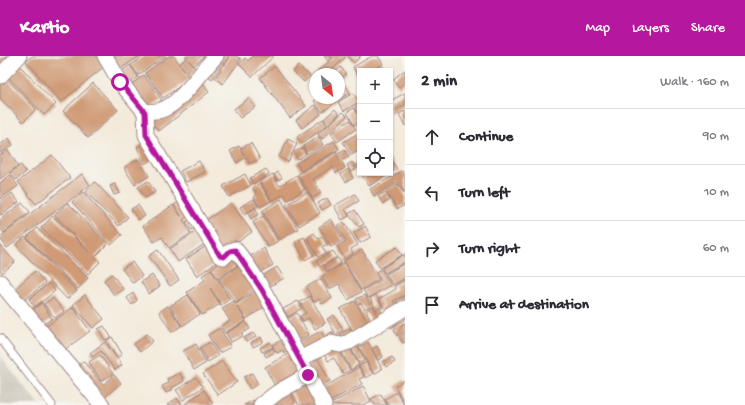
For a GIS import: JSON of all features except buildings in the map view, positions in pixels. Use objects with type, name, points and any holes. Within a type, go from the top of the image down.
[{"type":"street","points":[[0,76],[20,56]]},
{"type":"street","points":[[105,56],[120,82],[145,112],[146,135],[220,256],[224,257],[230,251],[235,250],[240,255],[262,290],[324,405]]},
{"type":"street","points":[[145,112],[163,109],[178,99],[193,84],[202,71],[216,56]]},
{"type":"street","points":[[0,282],[102,405]]},
{"type":"street","points":[[300,359],[330,343],[340,345],[349,342],[405,308]]},
{"type":"street","points":[[261,405],[278,392],[308,375]]},
{"type":"lane","points":[[0,338],[52,405]]},
{"type":"shaded area","points":[[0,356],[39,405],[0,405]]},
{"type":"route","points":[[120,82],[145,112],[146,135],[220,256],[224,257],[230,251],[235,250],[240,255],[262,290],[308,375]]}]
